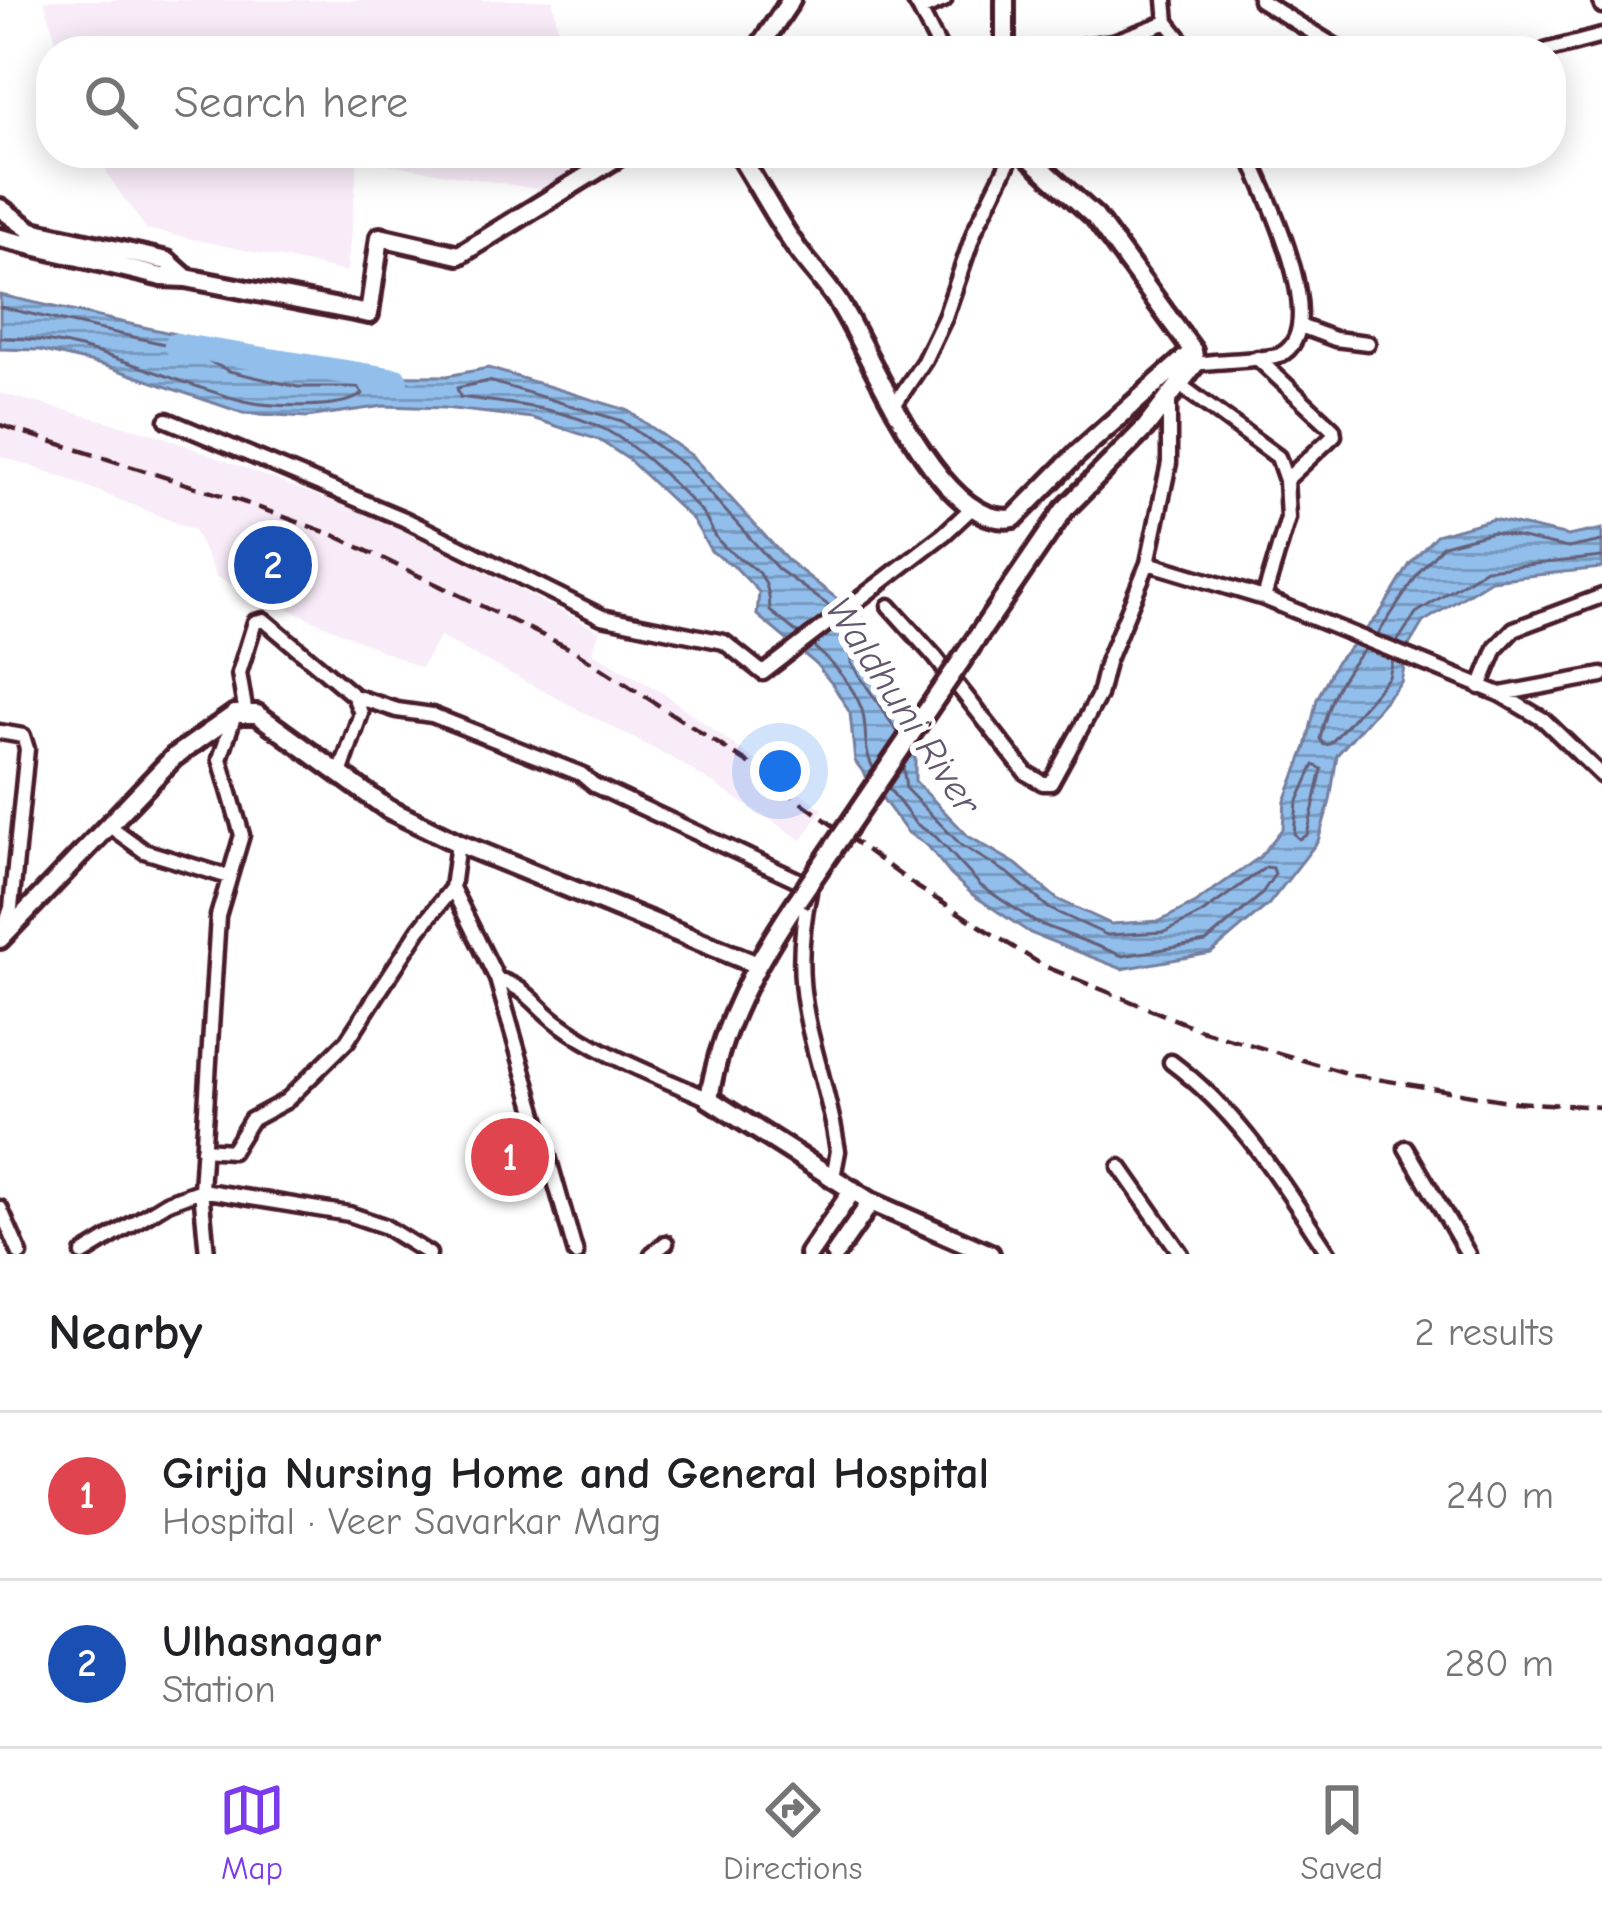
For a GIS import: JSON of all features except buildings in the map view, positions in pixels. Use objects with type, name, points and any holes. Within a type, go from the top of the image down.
[{"type":"street","points":[[767,36],[791,0]]},
{"type":"street","points":[[933,36],[917,5],[944,0]]},
{"type":"street","points":[[1005,0],[1005,36]]},
{"type":"street","points":[[1165,0],[1167,22],[1178,36]]},
{"type":"street","points":[[1260,0],[1319,36]]},
{"type":"street","points":[[1129,36],[1167,22]]},
{"type":"street","points":[[1566,45],[1602,36]]},
{"type":"street","points":[[0,238],[162,277],[369,314],[380,237],[459,255],[600,168]]},
{"type":"street","points":[[746,168],[796,248],[838,301],[910,440],[974,506],[1003,520],[1014,518],[1077,454],[1194,357],[1276,357],[1293,346],[1302,305],[1289,254],[1254,168]]},
{"type":"street","points":[[892,408],[924,362],[975,230],[1006,168]]},
{"type":"street","points":[[1041,168],[1095,217],[1194,357]]},
{"type":"street","points":[[0,208],[32,231],[167,262],[186,278]]},
{"type":"street","points":[[1300,326],[1335,339],[1368,343]]},
{"type":"street","points":[[709,1099],[713,1070],[755,964],[796,901],[1064,510],[1146,427],[1174,393],[1194,357]]},
{"type":"street","points":[[1256,357],[1334,429],[1332,440],[1286,480]]},
{"type":"street","points":[[1174,393],[1278,458],[1286,480],[1288,518],[1264,598]]},
{"type":"street","points":[[889,607],[935,657],[1026,773],[1043,784],[1051,783],[1099,695],[1107,662],[1148,563],[1169,463],[1174,393]]},
{"type":"street","points":[[166,420],[404,519],[602,617],[724,642],[763,673],[974,506]]},
{"type":"street","points":[[1148,563],[1264,598],[1500,694],[1544,720],[1602,776]]},
{"type":"street","points":[[1480,687],[1496,648],[1514,629],[1602,596]]},
{"type":"street","points":[[207,1254],[201,1190],[218,916],[242,835],[220,758],[240,714],[239,673],[260,619],[354,696],[432,715],[581,774],[594,785],[802,882],[808,892],[798,952],[799,984],[834,1128],[838,1151],[833,1177]]},
{"type":"street","points":[[1500,694],[1602,675]]},
{"type":"street","points":[[340,774],[361,713],[354,696]]},
{"type":"street","points":[[0,938],[174,757],[240,714],[257,714],[388,809],[458,843],[755,964]]},
{"type":"street","points":[[0,733],[23,736],[27,749],[11,908],[0,938]]},
{"type":"street","points":[[108,825],[144,851],[229,877]]},
{"type":"street","points":[[203,1149],[232,1151],[251,1120],[286,1100],[346,1041],[452,888],[458,843]]},
{"type":"street","points":[[452,888],[497,979],[577,1254]]},
{"type":"street","points":[[497,979],[519,986],[555,1021],[614,1056],[709,1099],[871,1202],[988,1254]]},
{"type":"street","points":[[1171,1062],[1210,1092],[1237,1121],[1329,1254]]},
{"type":"street","points":[[1406,1148],[1468,1254]]},
{"type":"street","points":[[1120,1167],[1180,1254]]},
{"type":"street","points":[[83,1254],[168,1202],[201,1190],[350,1214],[384,1226],[429,1254]]},
{"type":"street","points":[[809,1254],[853,1190]]},
{"type":"street","points":[[836,1254],[871,1202]]},
{"type":"street","points":[[0,1208],[20,1254]]},
{"type":"street","points":[[652,1254],[666,1243]]},
{"type":"shaded area","points":[[44,0],[553,0],[559,36],[55,36]]},
{"type":"shaded area","points":[[105,168],[357,168],[347,272],[146,229]]},
{"type":"shaded area","points":[[412,168],[579,168],[584,197]]},
{"type":"shaded area","points":[[0,393],[155,434],[391,524],[600,631],[592,652],[663,693],[823,809],[802,840],[679,762],[440,637],[421,668],[216,577],[194,530],[0,456]]},
{"type":"water","points":[[0,295],[188,337],[233,360],[301,375],[447,376],[488,368],[627,410],[692,456],[787,560],[868,623],[862,657],[915,736],[915,781],[968,836],[1016,864],[1057,899],[1111,924],[1160,921],[1195,903],[1260,857],[1283,828],[1285,801],[1306,747],[1317,699],[1335,664],[1379,615],[1410,564],[1436,535],[1493,519],[1568,536],[1602,529],[1602,568],[1491,580],[1423,622],[1408,647],[1401,682],[1337,755],[1318,841],[1269,904],[1211,953],[1122,969],[1030,933],[973,895],[928,846],[907,832],[855,761],[850,713],[833,685],[816,664],[757,615],[759,592],[711,551],[693,520],[628,459],[599,440],[532,418],[444,408],[384,406],[307,417],[243,413],[106,366],[40,350],[0,349]]},
{"type":"waterway","name":"Waldhuni River","points":[[176,345],[396,380]]},
{"type":"railway","points":[[0,425],[336,536],[573,650],[748,763],[914,885],[1044,966],[1201,1030],[1353,1075],[1514,1102],[1602,1107]]},
{"type":"place","name":"Ulhasnagar","points":[[273,565]]},
{"type":"place","name":"Girija Nursing Home and General Hospital","points":[[510,1157]]}]
